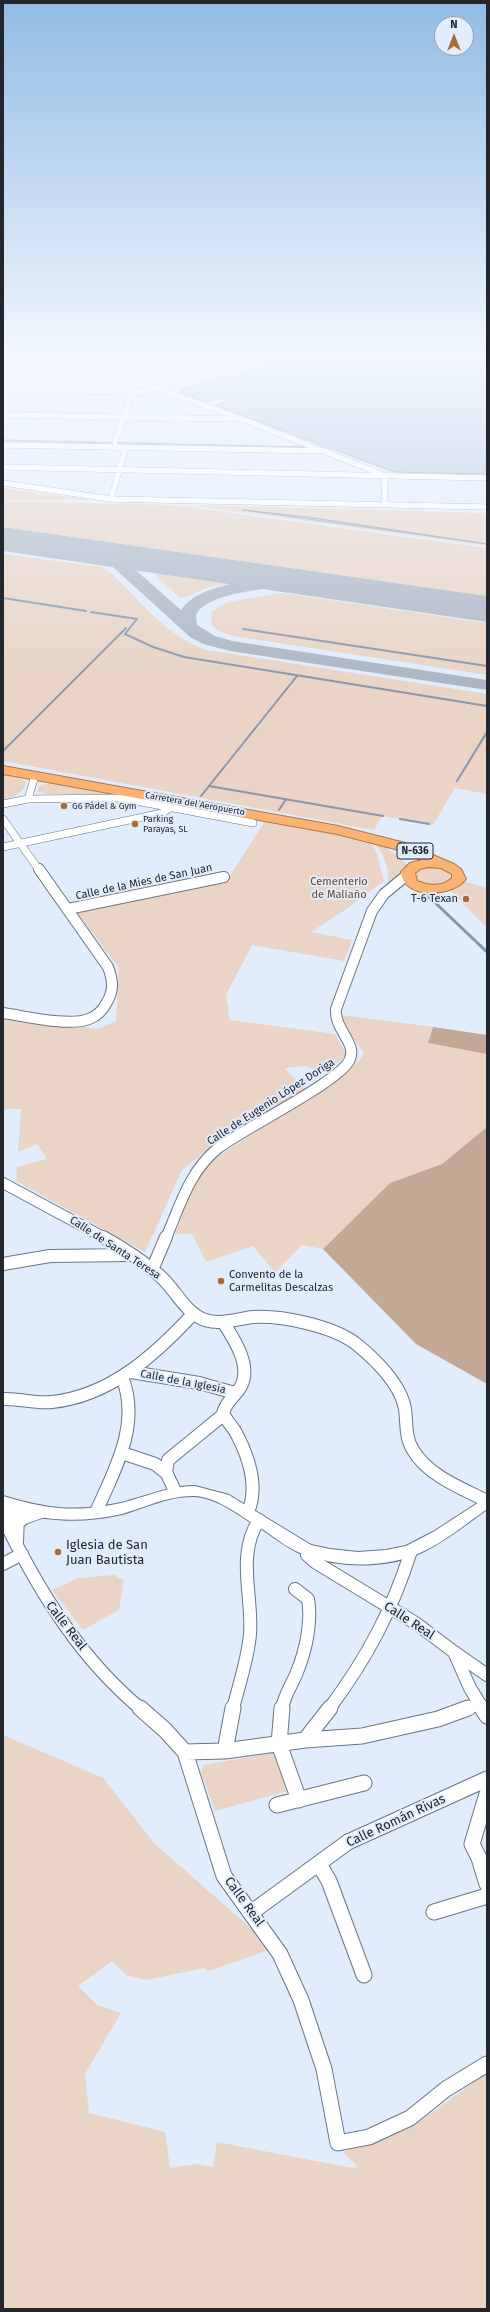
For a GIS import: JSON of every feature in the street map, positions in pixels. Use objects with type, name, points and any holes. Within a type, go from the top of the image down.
[{"type":"highway","name":"Carretera del Aeropuerto","points":[[3,770],[332,828],[386,842]]},
{"type":"highway","name":"N-636","points":[[386,842],[415,850],[442,864],[457,872],[459,879],[457,882],[440,889],[416,886],[408,879],[411,870],[428,863],[442,864]]},
{"type":"highway","name":"N-636","points":[[386,842],[411,870]]},
{"type":"street","points":[[111,498],[121,466]]},
{"type":"street","points":[[361,466],[385,476]]},
{"type":"street","points":[[3,467],[487,478]]},
{"type":"street","points":[[384,505],[385,476]]},
{"type":"street","points":[[3,483],[111,498],[487,507]]},
{"type":"street","points":[[28,799],[35,776]]},
{"type":"street","points":[[3,804],[28,799],[120,798],[253,823]]},
{"type":"street","points":[[3,848],[162,813],[172,807]]},
{"type":"street","name":"Calle de la Mies de San Juan","points":[[3,819],[108,967],[113,980],[113,989],[107,1003],[100,1013],[86,1021],[3,1013]]},
{"type":"street","name":"Calle de Eugenio López Doriga","points":[[152,1270],[186,1188],[194,1173],[204,1162],[217,1150],[315,1089],[344,1068],[350,1060],[352,1053],[350,1043],[335,1019],[336,1009],[372,911],[384,894],[393,888],[411,870]]},
{"type":"street","name":"Calle de la Mies de San Juan","points":[[68,910],[224,877]]},
{"type":"street","points":[[393,888],[416,886]]},
{"type":"street","name":"Calle de Santa Teresa","points":[[3,1184],[24,1193],[152,1270],[169,1284],[193,1314]]},
{"type":"street","points":[[3,1264],[17,1260],[42,1257],[129,1255]]},
{"type":"street","points":[[3,1399],[51,1402],[67,1399],[102,1387],[126,1375],[153,1354],[193,1314],[205,1320],[223,1322],[248,1318],[271,1318],[322,1329],[346,1337],[378,1366],[400,1392],[404,1400],[407,1434],[415,1456],[434,1470],[487,1502],[411,1551],[376,1557],[342,1556],[308,1550],[296,1545],[254,1516],[213,1495],[197,1492],[175,1491],[121,1508],[96,1512],[66,1514],[41,1512],[9,1504]]},
{"type":"street","name":"Calle de la Iglesia","points":[[165,1472],[165,1466],[172,1455],[224,1415],[225,1405],[243,1381],[242,1372],[244,1366],[236,1343],[223,1322]]},
{"type":"street","name":"Calle de la Iglesia","points":[[96,1512],[122,1453],[121,1447],[126,1436],[130,1412],[126,1375],[194,1382],[235,1393]]},
{"type":"street","points":[[224,1415],[237,1437],[251,1474],[252,1505],[254,1516],[248,1537],[247,1564],[250,1634],[228,1724],[225,1751]]},
{"type":"street","points":[[122,1453],[155,1464],[165,1472],[175,1491]]},
{"type":"street","name":"Calle Real","points":[[9,1504],[18,1514],[19,1549]]},
{"type":"street","name":"Calle Real","points":[[9,1504],[5,1522],[9,1532],[41,1593],[72,1637],[128,1698],[175,1738],[185,1752],[224,1876],[252,1912],[280,1954],[301,2000],[324,2069],[338,2143],[369,2137],[410,2118],[446,2089],[487,2064]]},
{"type":"street","points":[[18,1523],[24,1518],[41,1512]]},
{"type":"street","points":[[3,1564],[19,1549]]},
{"type":"street","name":"Calle Real","points":[[308,1550],[308,1555],[315,1562],[391,1608],[487,1675]]},
{"type":"street","points":[[305,1740],[352,1680],[369,1650],[391,1608],[411,1551]]},
{"type":"street","points":[[295,1589],[308,1599],[310,1610],[309,1628],[301,1660],[281,1705],[279,1744],[299,1800]]},
{"type":"street","points":[[454,1652],[470,1688],[487,1716]]},
{"type":"street","points":[[185,1752],[225,1751],[305,1740],[362,1736],[438,1719],[479,1704]]},
{"type":"street","name":"Calle Román Rivas","points":[[252,1912],[348,1842],[487,1779]]},
{"type":"street","points":[[277,1805],[364,1783]]},
{"type":"street","points":[[487,1794],[472,1844],[479,1858],[487,1884]]},
{"type":"street","points":[[318,1864],[329,1881],[364,1976]]},
{"type":"street","points":[[434,1912],[487,1896]]},
{"type":"green space","points":[[3,488],[94,500],[3,500]]},
{"type":"green space","points":[[3,501],[173,505],[487,548],[487,596],[3,527]]},
{"type":"green space","points":[[188,505],[487,513],[487,543],[484,543],[243,510],[487,544],[487,546]]},
{"type":"green space","points":[[3,554],[102,567],[112,574],[144,607],[168,628],[180,637],[207,650],[487,694],[487,794],[455,788],[433,825],[382,816],[374,830],[3,761]]},
{"type":"green space","points":[[153,573],[225,584],[204,589],[181,599]]},
{"type":"green space","points":[[282,593],[487,623],[487,675],[233,636],[218,631],[211,624],[212,612],[227,602]]},
{"type":"green space","points":[[3,774],[26,781],[25,787],[16,796],[3,800]]},
{"type":"green space","points":[[52,783],[122,795],[45,794],[37,791],[40,785]]},
{"type":"green space","name":"Cementerio de Maliaño","points":[[266,820],[314,829],[371,844],[377,854],[384,881],[342,912],[311,932],[352,940],[344,961],[252,945],[226,995],[230,1020],[335,1034],[346,1054],[327,1072],[305,1066],[286,1068],[285,1069],[306,1089],[233,1130],[182,1170],[145,1252],[16,1181],[17,1167],[47,1159],[37,1144],[18,1152],[21,1109],[3,1109],[3,1017],[97,1029],[116,1021],[119,968],[76,911],[227,880]]},
{"type":"green space","points":[[372,842],[387,848],[408,865],[402,878],[386,887],[388,882],[388,870],[386,863],[380,850]]},
{"type":"green space","points":[[430,866],[442,868],[450,873],[451,879],[439,885],[429,885],[417,880],[414,874],[416,871]]},
{"type":"green space","points":[[463,881],[487,888],[486,927],[450,890],[460,885]]},
{"type":"green space","points":[[341,1015],[433,1027],[428,1043],[487,1054],[487,1127],[442,1164],[390,1183],[323,1249],[302,1245],[275,1273],[253,1246],[206,1262],[192,1234],[175,1234],[198,1175],[212,1161],[296,1104],[331,1086],[362,1058],[363,1052],[343,1023]]},
{"type":"green space","points":[[116,1575],[117,1578],[124,1580],[119,1610],[83,1630],[52,1590],[78,1578]]},
{"type":"green space","points":[[3,1735],[103,1778],[155,1844],[254,1931],[269,1950],[209,1971],[204,1968],[147,1980],[126,1975],[112,1961],[78,1986],[97,2005],[121,2013],[85,2074],[89,2113],[165,2132],[170,2168],[196,2164],[213,2167],[217,2142],[352,2168],[358,2167],[343,2152],[413,2126],[487,2073],[487,2309],[3,2309]]},
{"type":"green space","points":[[273,1753],[288,1791],[215,1811],[201,1772],[204,1765]]},
{"type":"shaded area","points":[[433,1027],[487,1035],[487,1054],[428,1043]]},
{"type":"shaded area","points":[[487,1127],[487,1384],[416,1344],[323,1249],[390,1183],[442,1164]]},
{"type":"water","points":[[378,466],[487,466],[487,474],[394,472]]},
{"type":"water","points":[[243,510],[308,517],[487,544]]},
{"type":"waterway","points":[[3,598],[86,611]]},
{"type":"waterway","points":[[91,612],[137,619],[125,634],[153,647],[184,657],[487,706]]},
{"type":"waterway","points":[[3,751],[126,628]]},
{"type":"waterway","points":[[243,629],[487,666]]},
{"type":"waterway","points":[[209,786],[297,676]]},
{"type":"waterway","points":[[457,781],[487,732]]},
{"type":"waterway","points":[[201,796],[209,786]]},
{"type":"waterway","points":[[209,786],[286,799]]},
{"type":"waterway","points":[[279,810],[286,799]]},
{"type":"waterway","points":[[286,799],[383,816]]},
{"type":"waterway","points":[[400,819],[429,824]]},
{"type":"waterway","points":[[426,894],[487,952]]},
{"type":"taxiway","points":[[108,554],[190,627]]},
{"type":"taxiway","points":[[190,627],[187,620],[189,611],[196,604],[207,598],[235,589],[289,580]]},
{"type":"taxiway","points":[[190,627],[196,633],[209,640],[230,646],[487,685]]},
{"type":"runway","points":[[3,539],[487,609]]},
{"type":"place","name":"G6 Pádel & Gym","points":[[64,806]]},
{"type":"place","name":"Parking Parayas, SL","points":[[135,824]]},
{"type":"place","name":"T-6 Texan","points":[[466,899]]},
{"type":"place","name":"Convento de la Carmelitas Descalzas","points":[[221,1281]]},
{"type":"place","name":"Iglesia de San Juan Bautista","points":[[58,1552]]}]
